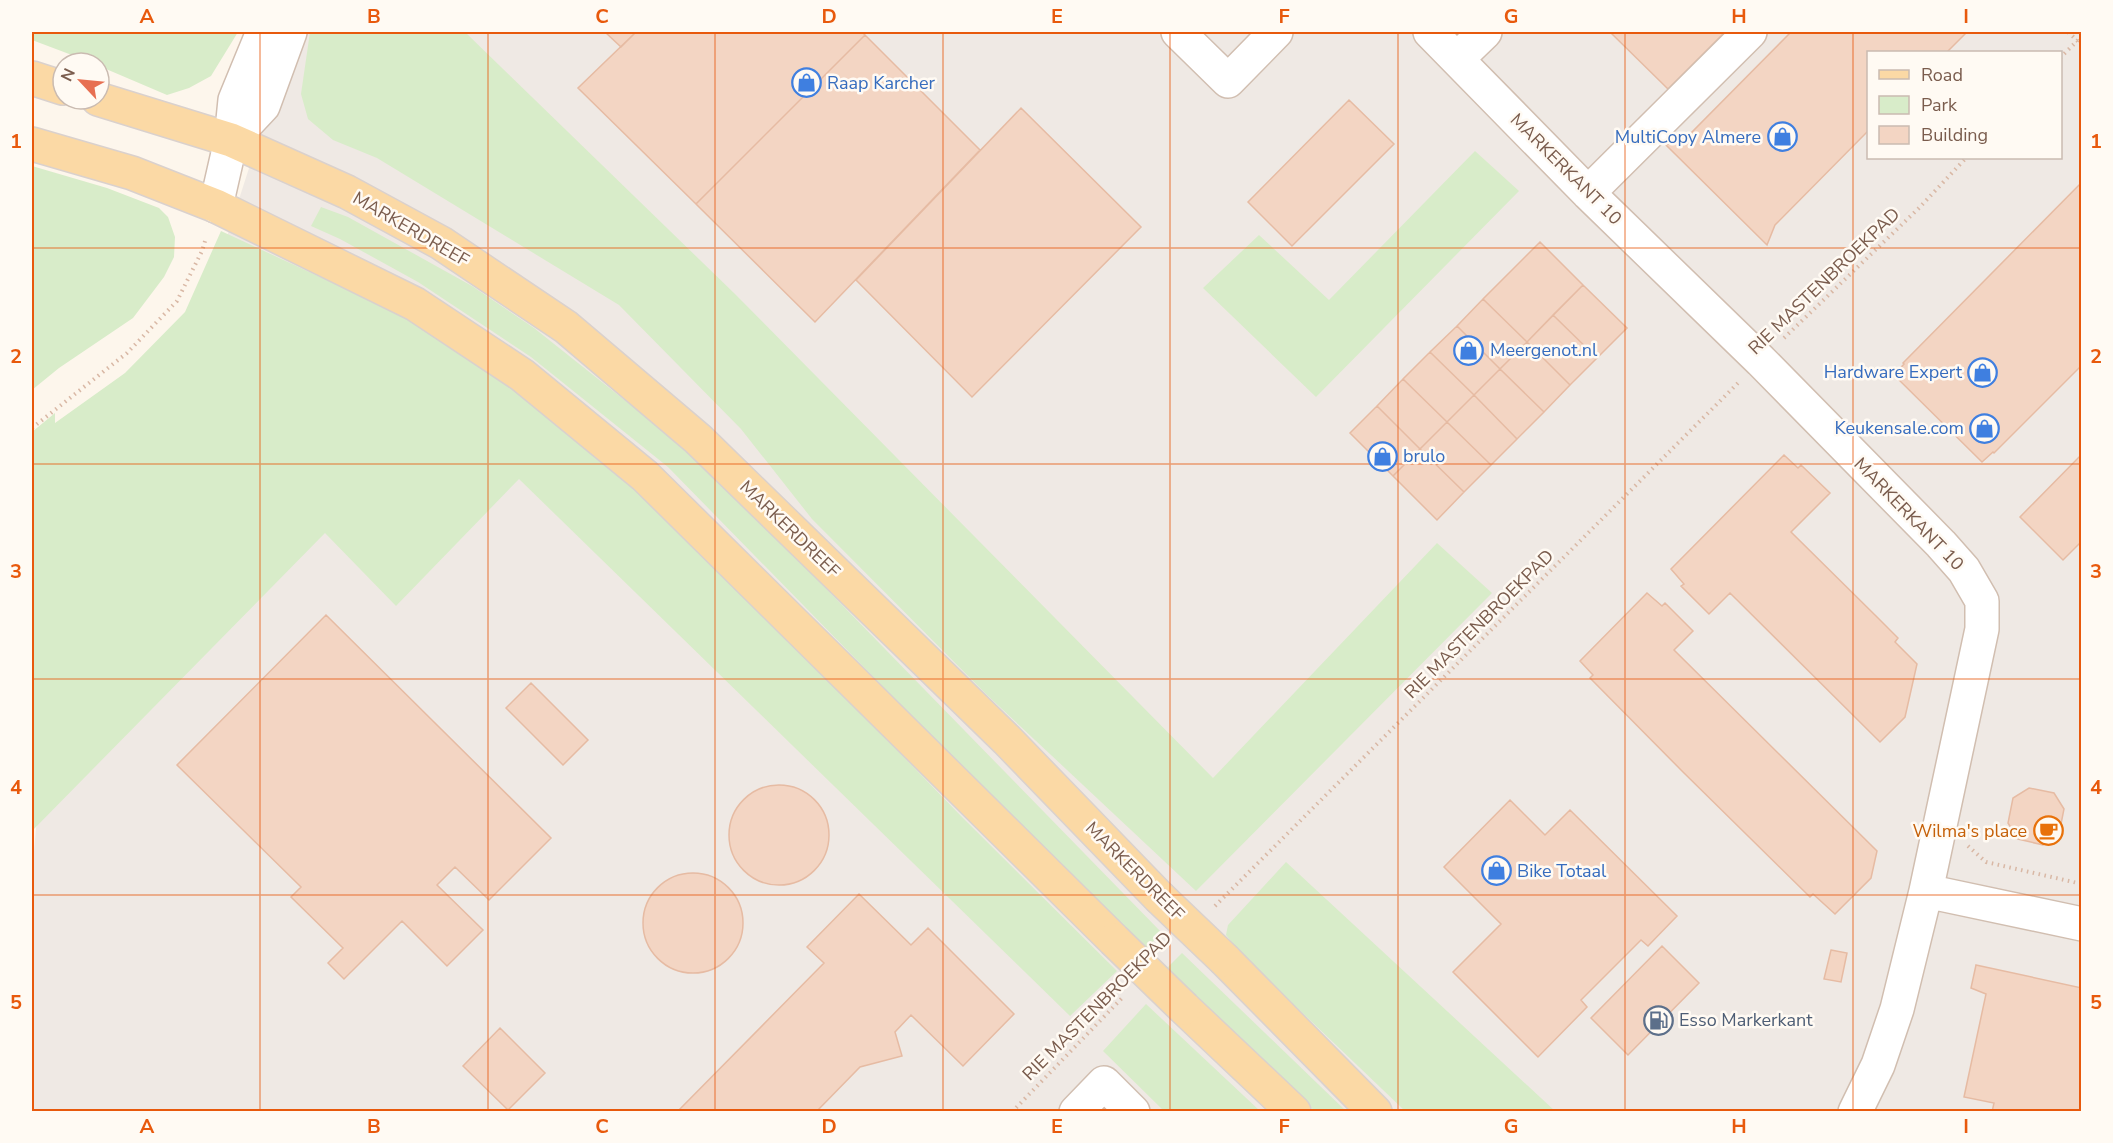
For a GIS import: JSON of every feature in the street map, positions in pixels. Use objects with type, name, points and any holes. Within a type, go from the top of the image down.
[{"type":"main road","points":[[32,78],[51,84]]},
{"type":"main road","name":"MARKERDREEF","points":[[111,103],[231,141],[347,192],[441,243],[567,327],[698,439],[1007,740],[1159,897],[1225,960],[1375,1112]]},
{"type":"main road","points":[[32,144],[132,173],[216,206],[415,304],[522,375],[645,476],[1114,940],[1294,1112]]},
{"type":"street","points":[[216,206],[231,141],[235,100],[263,32]]},
{"type":"street","points":[[231,141],[263,106],[290,32]]},
{"type":"street","points":[[1178,32],[1228,81],[1276,32]]},
{"type":"street","name":"MARKERKANT 10","points":[[1430,32],[1588,193],[1761,361],[1956,561],[1964,570],[1982,602],[1982,629],[1926,891],[1897,1009],[1878,1065],[1855,1112]]},
{"type":"street","points":[[1457,59],[1485,32]]},
{"type":"street","points":[[1588,193],[1750,32]]},
{"type":"street","points":[[1926,891],[2082,924]]},
{"type":"street","points":[[1076,1112],[1104,1083],[1133,1112]]},
{"type":"path","points":[[2068,32],[2082,45]]},
{"type":"path","points":[[2062,57],[2082,36]]},
{"type":"path","name":"RIE MASTENBROEKPAD","points":[[1211,910],[1761,361],[1919,208],[1965,159]]},
{"type":"path","points":[[32,428],[128,353],[177,301],[202,251],[216,206]]},
{"type":"path","points":[[1937,837],[1962,842],[1986,862],[2082,885]]},
{"type":"path","name":"RIE MASTENBROEKPAD","points":[[1012,1112],[1129,991]]},
{"type":"shaded area","points":[[293,32],[2081,32],[2081,1111],[32,1112],[32,875],[36,828]]},
{"type":"green space","points":[[32,32],[238,32],[211,76],[189,88],[167,95],[111,71],[111,51],[61,51],[32,40]]},
{"type":"green space","points":[[310,32],[465,32],[735,294],[1213,778],[1437,543],[1492,593],[1196,891],[986,694],[812,519],[741,429],[619,305],[377,158],[333,140],[308,119],[301,94]]},
{"type":"green space","points":[[1475,151],[1519,191],[1316,397],[1203,288],[1259,235],[1329,300]]},
{"type":"green space","points":[[32,166],[107,188],[159,208],[168,217],[175,237],[174,257],[164,277],[133,318],[59,368],[32,390]]},
{"type":"green space","points":[[321,207],[348,217],[472,286],[534,328],[676,441],[768,529],[1162,933],[1145,949],[978,784],[668,467],[531,357],[418,282],[340,239],[311,226]]},
{"type":"green space","points":[[221,231],[402,315],[509,382],[621,475],[755,604],[961,816],[1117,971],[1070,1016],[519,479],[396,606],[325,533],[32,831],[32,432],[55,413],[55,423],[125,373],[185,312]]},
{"type":"green space","points":[[1286,862],[1555,1111],[1405,1111],[1243,956],[1226,935],[1228,925]]},
{"type":"green space","points":[[1182,953],[1346,1111],[1315,1111],[1288,1088],[1166,969]]},
{"type":"green space","points":[[1146,1004],[1260,1111],[1164,1111],[1103,1051]]},
{"type":"building","points":[[605,32],[636,32],[621,47]]},
{"type":"building","points":[[636,32],[862,32],[865,35],[696,204],[578,88]]},
{"type":"building","points":[[1610,32],[1725,32],[1668,89]]},
{"type":"building","points":[[1791,32],[1966,33],[1948,51],[1867,51],[1867,132],[1775,225],[1767,245],[1666,145],[1687,137]]},
{"type":"building","points":[[865,35],[980,150],[815,322],[696,204]]},
{"type":"building","points":[[1349,100],[1394,144],[1292,246],[1248,202]]},
{"type":"building","points":[[1021,108],[1141,227],[972,397],[856,280]]},
{"type":"building","points":[[2082,182],[2082,365],[1994,453],[1982,462],[1894,375],[1903,363]]},
{"type":"building","points":[[1540,242],[1583,285],[1527,342],[1483,299]]},
{"type":"building","points":[[1583,285],[1627,328],[1597,358],[1553,315]]},
{"type":"building","points":[[1483,299],[1527,342],[1500,369],[1457,326]]},
{"type":"building","points":[[1553,315],[1597,358],[1570,385],[1527,342]]},
{"type":"building","points":[[1457,326],[1500,369],[1474,395],[1430,352]]},
{"type":"building","points":[[1527,342],[1570,385],[1544,412],[1500,369]]},
{"type":"building","points":[[1430,352],[1474,395],[1447,422],[1403,379]]},
{"type":"building","points":[[1500,369],[1544,412],[1517,439],[1474,395]]},
{"type":"building","points":[[1403,379],[1447,422],[1420,449],[1377,406]]},
{"type":"building","points":[[1474,395],[1517,439],[1491,465],[1447,422]]},
{"type":"building","points":[[1377,406],[1420,449],[1393,476],[1350,433]]},
{"type":"building","points":[[1447,422],[1491,465],[1464,492],[1420,449]]},
{"type":"building","points":[[1420,449],[1464,492],[1437,520],[1393,476]]},
{"type":"building","points":[[2082,454],[2082,541],[2063,560],[2020,517]]},
{"type":"building","points":[[1784,455],[1798,468],[1801,465],[1830,493],[1791,532],[1898,638],[1895,642],[1917,664],[1905,717],[1880,742],[1730,593],[1709,614],[1681,586],[1684,584],[1671,569]]},
{"type":"building","points":[[1647,593],[1662,606],[1665,603],[1693,631],[1674,650],[1877,851],[1871,878],[1835,914],[1813,894],[1810,897],[1683,772],[1590,678],[1593,675],[1580,661]]},
{"type":"building","points":[[326,615],[551,838],[489,900],[455,867],[437,885],[483,930],[447,966],[402,921],[344,979],[328,963],[343,948],[291,897],[301,887],[177,765]]},
{"type":"building","points":[[531,683],[588,740],[563,765],[506,708]]},
{"type":"building","points":[[779,785],[798,789],[814,800],[825,816],[829,835],[825,854],[814,870],[798,881],[779,885],[760,881],[744,870],[733,854],[729,835],[733,816],[744,800],[760,789]]},
{"type":"building","points":[[2029,788],[2054,793],[2064,809],[2059,834],[2043,845],[2018,839],[2008,823],[2013,798]]},
{"type":"building","points":[[1510,800],[1545,835],[1570,810],[1677,916],[1648,946],[1641,940],[1581,1000],[1587,1007],[1538,1057],[1453,972],[1501,924],[1444,867]]},
{"type":"building","points":[[693,873],[712,877],[728,888],[739,904],[743,923],[739,942],[728,958],[712,969],[693,973],[674,969],[658,958],[647,942],[643,923],[647,904],[658,888],[674,877]]},
{"type":"building","points":[[859,894],[911,945],[928,928],[1014,1014],[963,1066],[911,1015],[895,1032],[902,1056],[860,1067],[816,1112],[677,1112],[824,963],[807,947]]},
{"type":"building","points":[[1662,946],[1699,983],[1628,1055],[1591,1018]]},
{"type":"building","points":[[1831,950],[1847,953],[1841,982],[1824,979]]},
{"type":"building","points":[[1976,965],[2082,988],[2082,1112],[1992,1112],[1994,1103],[1964,1097],[1986,994],[1971,988]]},
{"type":"building","points":[[500,1028],[545,1073],[508,1110],[463,1066]]},
{"type":"place","name":"Raap Karcher","points":[[806,83]]},
{"type":"place","name":"MultiCopy Almere","points":[[1782,137]]},
{"type":"place","name":"Meergenot.nl","points":[[1469,350]]},
{"type":"place","name":"Hardware Expert","points":[[1983,372]]},
{"type":"place","name":"Keukensale.com","points":[[1985,428]]},
{"type":"place","name":"brulo","points":[[1382,456]]},
{"type":"place","name":"Wilma's place","points":[[2048,831]]},
{"type":"place","name":"Bike Totaal","points":[[1496,871]]},
{"type":"place","name":"Esso Markerkant","points":[[1658,1020]]}]
